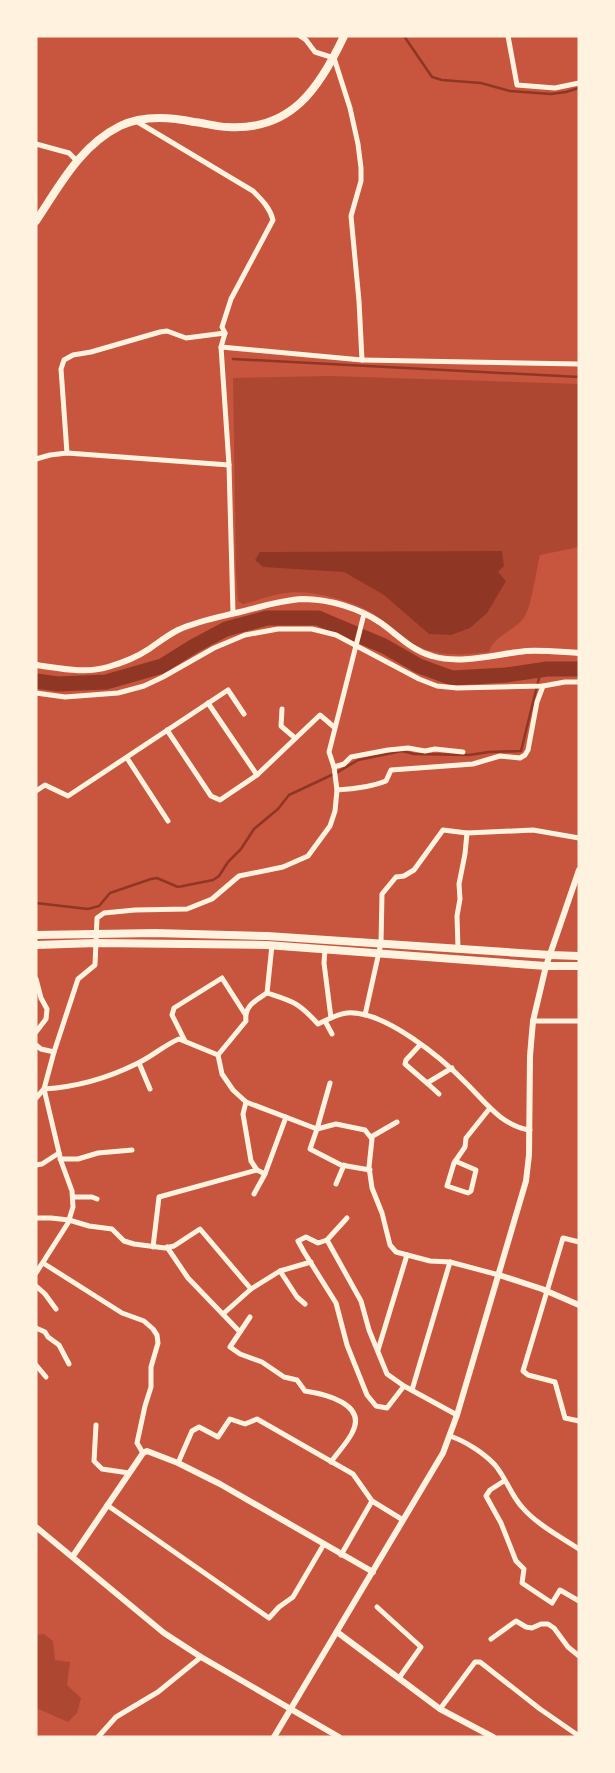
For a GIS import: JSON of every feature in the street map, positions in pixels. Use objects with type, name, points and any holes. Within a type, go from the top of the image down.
[{"type":"main road","points":[[36,222],[76,160],[86,150],[120,126],[135,120],[172,118],[228,127],[247,127],[280,118],[307,99],[322,79],[344,36]]},
{"type":"main road","points":[[36,935],[155,933],[239,935],[579,956]]},
{"type":"main road","points":[[36,945],[96,943],[272,945],[546,966],[579,966]]},
{"type":"street","points":[[300,36],[306,40],[315,52],[334,58],[358,144],[361,181],[352,216],[362,360]]},
{"type":"street","points":[[508,36],[517,85],[555,88],[579,83]]},
{"type":"street","points":[[135,120],[253,191],[271,213],[273,220],[231,299],[222,327],[225,333],[221,346],[229,465],[233,614]]},
{"type":"street","points":[[36,144],[69,153],[76,160]]},
{"type":"street","points":[[67,453],[61,369],[64,360],[73,355],[91,352],[160,332],[167,331],[186,338],[225,333]]},
{"type":"street","points":[[221,346],[362,360],[579,364]]},
{"type":"street","points":[[36,460],[50,455],[67,453],[229,465]]},
{"type":"street","points":[[36,665],[73,670],[90,670],[106,667],[130,659],[177,630],[200,622],[281,601],[302,599],[323,600],[344,606],[363,617],[380,623],[413,648],[432,656],[465,659],[529,651],[579,653]]},
{"type":"street","points":[[36,1098],[44,1089],[78,979],[95,965],[97,918],[104,913],[135,910],[187,909],[212,899],[238,876],[283,867],[308,856],[330,826],[336,811],[338,790],[329,752],[363,617]]},
{"type":"street","points":[[36,692],[65,698],[118,693],[144,686],[214,648],[245,635],[278,629],[312,629],[336,635],[419,679],[437,686],[457,688],[542,686],[579,682]]},
{"type":"street","points":[[338,790],[379,784],[386,781],[391,770],[474,764],[500,756],[520,758],[528,750],[542,686]]},
{"type":"street","points":[[36,791],[45,784],[68,796],[228,690],[244,714]]},
{"type":"street","points":[[208,703],[257,775]]},
{"type":"street","points":[[282,708],[281,726],[295,738]]},
{"type":"street","points":[[167,730],[212,796],[220,800],[257,775],[320,715],[334,727]]},
{"type":"street","points":[[335,772],[351,757],[388,750],[408,748],[425,751],[435,749],[463,752]]},
{"type":"street","points":[[127,758],[168,821]]},
{"type":"street","points":[[365,1015],[381,943],[382,894],[396,878],[414,870],[443,830],[467,833],[534,830],[579,838]]},
{"type":"street","points":[[458,948],[459,884],[467,833]]},
{"type":"street","points":[[274,1737],[373,1572],[450,1436],[526,1181],[529,1155],[530,1056],[533,1021],[546,966],[579,870]]},
{"type":"street","points":[[245,1014],[250,1005],[267,993],[272,945]]},
{"type":"street","points":[[326,948],[324,963],[331,1018]]},
{"type":"street","points":[[184,1041],[172,1015],[174,1008],[222,978],[245,1014],[246,1021],[218,1055]]},
{"type":"street","points":[[36,979],[41,998],[47,1009],[46,1019],[36,1032]]},
{"type":"street","points":[[267,993],[295,1002],[304,1008],[318,1024],[347,1013],[365,1015],[382,1020],[452,1068],[499,1117],[517,1128],[530,1130]]},
{"type":"street","points":[[325,1021],[332,1034]]},
{"type":"street","points":[[533,1021],[579,1021]]},
{"type":"street","points":[[44,1089],[68,1087],[139,1063],[169,1043],[179,1039],[218,1055]]},
{"type":"street","points":[[36,1045],[41,1049],[54,1052]]},
{"type":"street","points":[[420,1045],[406,1060],[405,1064],[439,1094]]},
{"type":"street","points":[[218,1055],[222,1074],[233,1090],[246,1102],[317,1129],[336,1124],[365,1130],[372,1139],[370,1170],[372,1188],[382,1213],[390,1245],[396,1252],[430,1261],[450,1262],[499,1276],[547,1291],[579,1305]]},
{"type":"street","points":[[139,1063],[150,1089]]},
{"type":"street","points":[[427,1083],[452,1068]]},
{"type":"street","points":[[330,1083],[310,1149],[344,1165],[370,1170]]},
{"type":"street","points":[[36,1273],[69,1220],[73,1208],[72,1191],[60,1159],[44,1089]]},
{"type":"street","points":[[246,1102],[243,1114],[251,1160],[257,1170],[265,1174]]},
{"type":"street","points":[[456,1161],[476,1170],[471,1191],[468,1193],[447,1186],[456,1161],[465,1148],[466,1138],[490,1108]]},
{"type":"street","points":[[254,1194],[265,1174],[286,1117]]},
{"type":"street","points":[[371,1137],[397,1122]]},
{"type":"street","points":[[60,1159],[78,1159],[98,1154],[132,1150]]},
{"type":"street","points":[[36,1165],[42,1164],[59,1152]]},
{"type":"street","points":[[336,1184],[344,1165]]},
{"type":"street","points":[[153,1247],[159,1197],[257,1170]]},
{"type":"street","points":[[73,1197],[92,1197],[97,1199]]},
{"type":"street","points":[[36,1218],[69,1220],[89,1226],[112,1229],[124,1241],[153,1247],[174,1246],[200,1229],[251,1290]]},
{"type":"street","points":[[347,1218],[326,1240],[318,1243],[306,1237],[298,1241],[336,1303],[347,1345],[367,1395],[376,1406],[386,1408],[404,1386]]},
{"type":"street","points":[[579,1242],[563,1238],[523,1371],[528,1375],[555,1382],[565,1418],[579,1421]]},
{"type":"street","points":[[326,1240],[361,1301],[369,1330],[387,1374],[404,1386],[457,1415]]},
{"type":"street","points":[[167,1247],[188,1278],[240,1332]]},
{"type":"street","points":[[378,1351],[407,1255]]},
{"type":"street","points":[[223,1314],[251,1290],[280,1271],[310,1262]]},
{"type":"street","points":[[412,1390],[450,1262]]},
{"type":"street","points":[[43,1263],[122,1313],[144,1321],[153,1329],[158,1343],[152,1367],[151,1387],[136,1442],[142,1453]]},
{"type":"street","points":[[280,1271],[297,1297],[305,1304]]},
{"type":"street","points":[[36,1286],[45,1294],[56,1309]]},
{"type":"street","points":[[250,1317],[230,1347],[240,1354],[262,1362],[284,1377],[297,1380],[305,1391],[320,1393],[343,1401],[353,1412],[355,1422],[353,1432],[332,1462]]},
{"type":"street","points":[[36,1328],[45,1332],[59,1346],[68,1364]]},
{"type":"street","points":[[36,1365],[46,1377]]},
{"type":"street","points":[[178,1463],[192,1431],[199,1427],[218,1437],[230,1419],[245,1424],[257,1419],[353,1474],[372,1501],[403,1520]]},
{"type":"street","points":[[96,1425],[94,1461],[102,1469],[129,1473]]},
{"type":"street","points":[[450,1436],[459,1439],[486,1457],[495,1466],[524,1509],[579,1549]]},
{"type":"street","points":[[73,1556],[142,1453],[147,1451],[178,1463],[220,1484],[373,1572]]},
{"type":"street","points":[[504,1480],[490,1490],[486,1496],[502,1523],[516,1561],[524,1570],[522,1583],[552,1602],[560,1590],[579,1601]]},
{"type":"street","points":[[341,1555],[372,1501]]},
{"type":"street","points":[[107,1505],[270,1618],[279,1607],[293,1597],[324,1544]]},
{"type":"street","points":[[36,1527],[73,1556],[146,1620],[201,1657],[290,1708],[327,1733],[339,1737]]},
{"type":"street","points":[[377,1607],[421,1647],[399,1678]]},
{"type":"street","points":[[491,1639],[516,1621],[532,1628],[541,1624],[548,1624],[554,1628],[568,1647],[579,1656]]},
{"type":"street","points":[[337,1632],[440,1708],[493,1737]]},
{"type":"street","points":[[98,1737],[116,1717],[158,1692],[201,1657]]},
{"type":"street","points":[[440,1708],[475,1662],[480,1662],[540,1709],[579,1736]]},
{"type":"shaded area","points":[[329,376],[579,384],[579,547],[540,555],[532,596],[525,616],[495,641],[489,652],[449,654],[420,648],[405,639],[371,612],[346,601],[324,595],[290,592],[243,604],[238,601],[233,378]]},
{"type":"shaded area","points":[[502,551],[504,566],[498,572],[506,581],[487,613],[470,628],[451,635],[429,634],[384,595],[344,572],[263,567],[255,560],[260,552]]},
{"type":"shaded area","points":[[44,1634],[53,1641],[55,1660],[70,1662],[67,1685],[81,1698],[77,1713],[68,1722],[36,1708],[36,1635]]},
{"type":"waterway","points":[[404,36],[432,77],[442,80],[481,83],[510,91],[551,94],[579,88]]},
{"type":"waterway","points":[[233,359],[579,377]]},
{"type":"waterway","points":[[36,681],[58,684],[106,682],[162,666],[226,629],[267,618],[318,618],[384,646],[419,666],[452,678],[506,675],[547,669],[579,669]]},
{"type":"waterway","points":[[36,903],[88,909],[99,906],[110,893],[151,879],[157,878],[178,887],[213,880],[219,876],[228,862],[241,849],[254,829],[278,809],[289,795],[338,772],[358,760],[402,751],[414,754],[469,755],[521,751],[541,670]]}]
